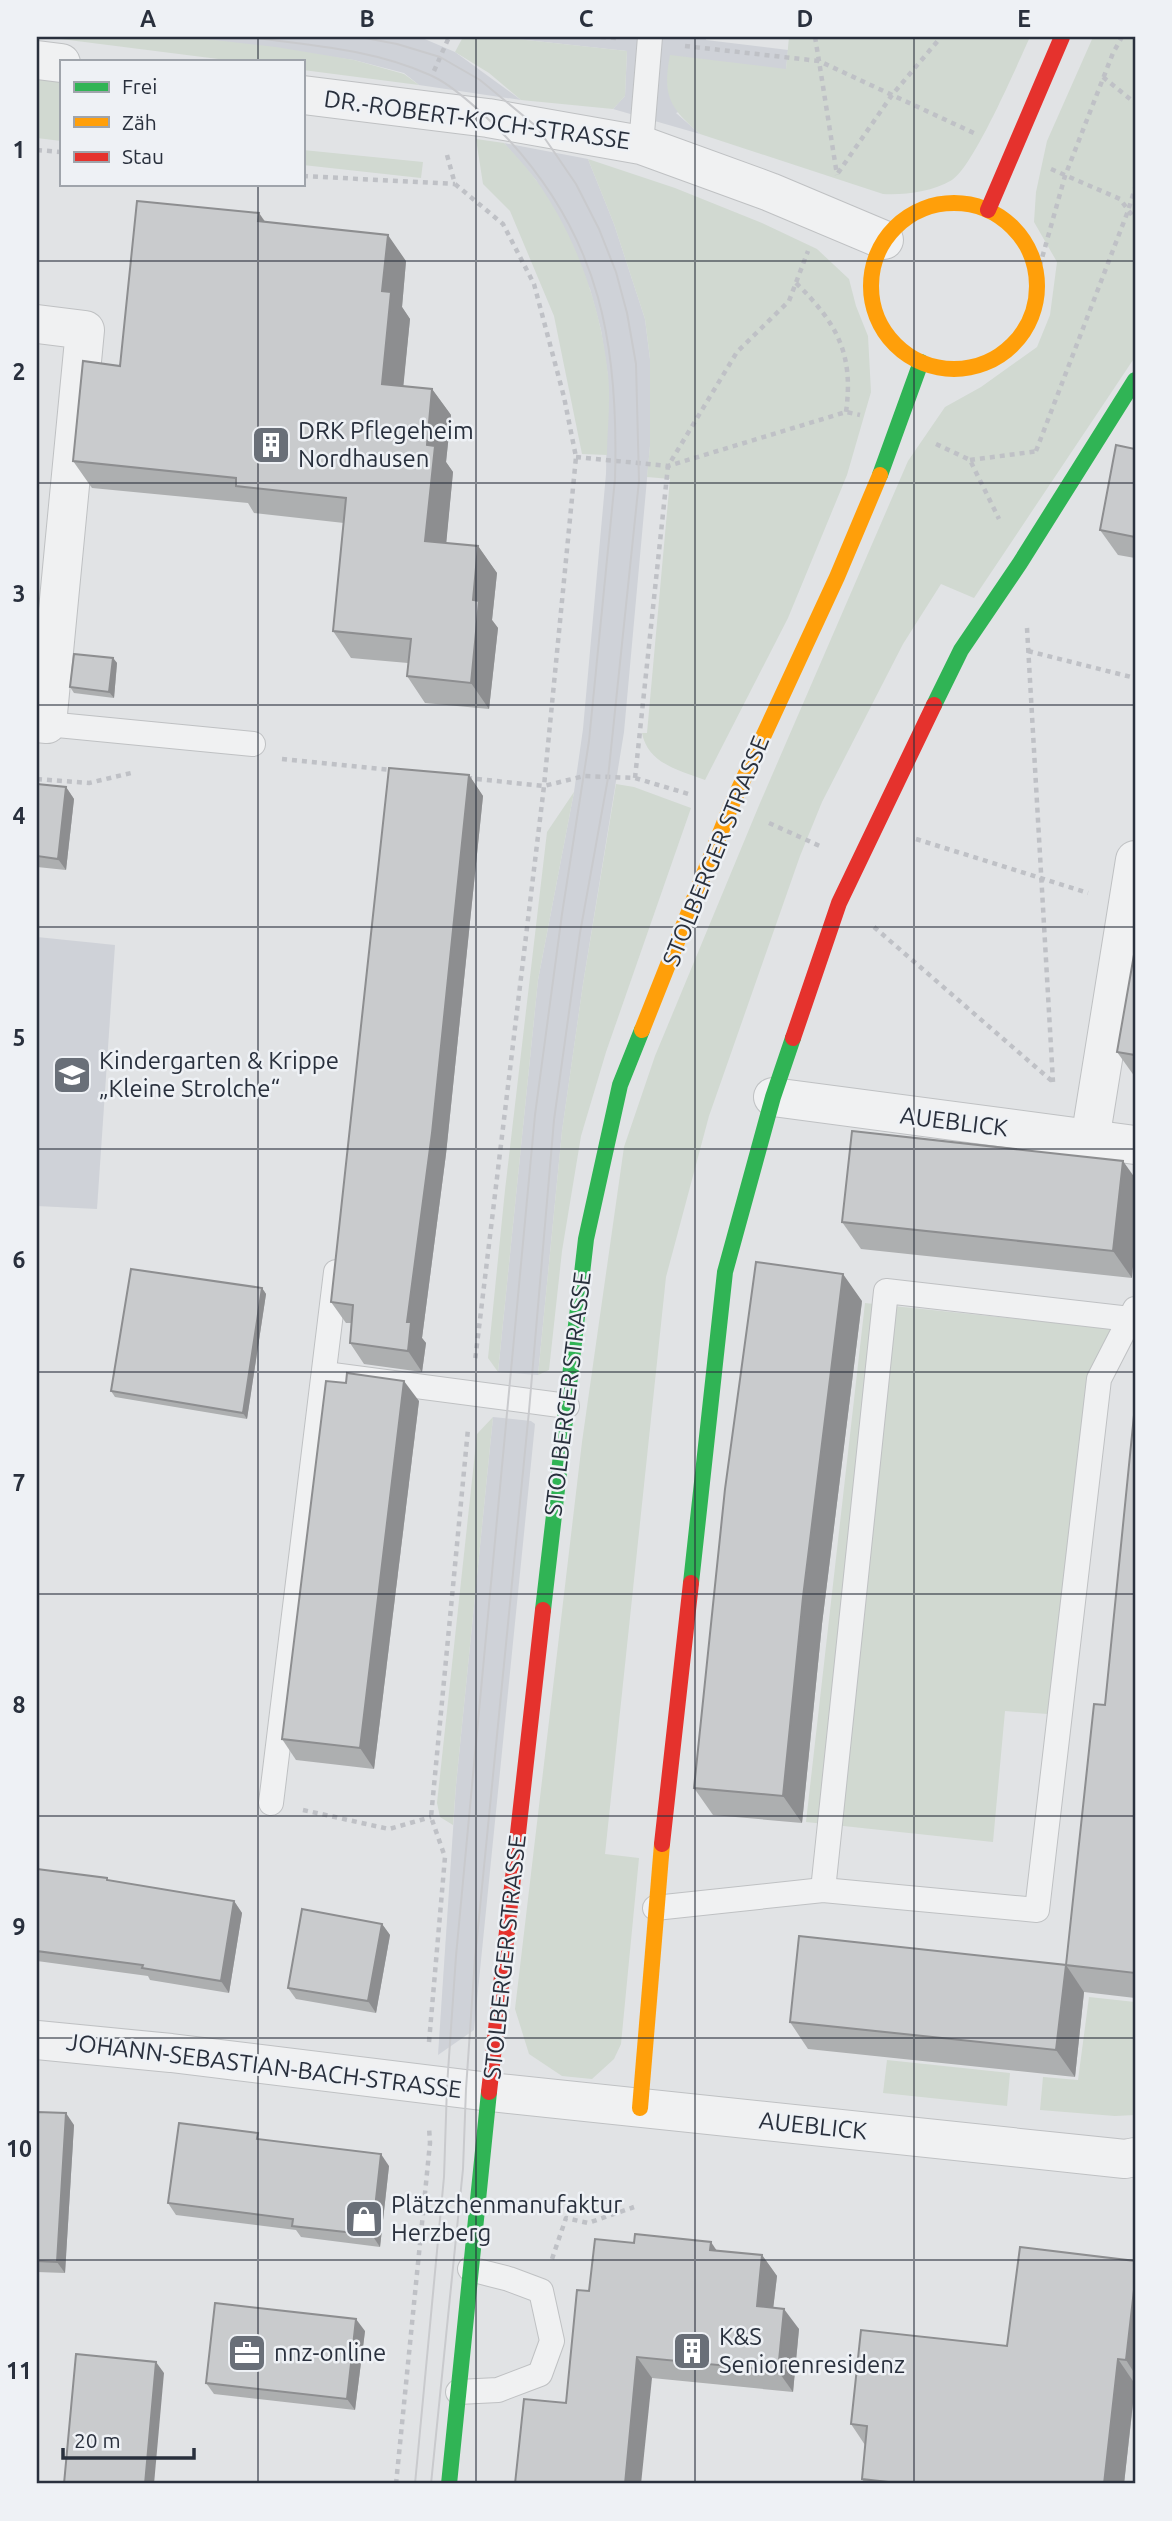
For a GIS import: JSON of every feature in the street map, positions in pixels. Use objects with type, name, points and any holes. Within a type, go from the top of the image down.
[{"type":"main road","points":[[988,209],[1062,37]]},
{"type":"main road","points":[[965,203],[988,209],[1012,226],[1029,249],[1037,276],[1035,305],[1024,332],[1004,352],[979,365],[950,369],[922,362],[897,346],[880,324],[872,296],[873,267],[884,240],[900,223],[919,210],[942,204],[965,203]]},
{"type":"main road","name":"STOLBERGER STRASSE","points":[[449,2484],[470,2269],[586,1239],[620,1086],[736,795],[837,577],[883,469],[922,362]]},
{"type":"main road","points":[[640,2108],[656,1908],[725,1272],[773,1097],[839,903],[961,650],[1020,563],[1135,380]]},
{"type":"street","points":[[37,60],[60,63]]},
{"type":"street","name":"DR.-ROBERT-KOCH-STRASSE","points":[[304,95],[488,118],[641,145],[884,240]]},
{"type":"street","points":[[37,324],[85,330],[42,723]]},
{"type":"street","points":[[1090,1140],[1135,860]]},
{"type":"street","name":"AUEBLICK","points":[[773,1097],[1135,1145]]},
{"type":"street","name":"JOHANN-SEBASTIAN-BACH-STRASSE","points":[[37,2040],[171,2053],[490,2092]]},
{"type":"street","name":"AUEBLICK","points":[[490,2092],[1135,2157]]},
{"type":"lane","points":[[641,145],[650,39]]},
{"type":"lane","points":[[42,723],[253,744]]},
{"type":"lane","points":[[271,1804],[338,1250]]},
{"type":"lane","points":[[656,1908],[823,1890],[1037,1910],[1099,1379],[1133,1314],[886,1291],[823,1890]]},
{"type":"lane","points":[[325,1374],[567,1406]]},
{"type":"lane","points":[[458,2392],[498,2390],[540,2374],[552,2341],[541,2291],[470,2269]]},
{"type":"path","points":[[396,2484],[430,2143],[426,2084],[445,1857],[431,1816],[471,1394],[544,786],[576,457],[564,397],[534,285],[503,224],[455,184],[435,112],[433,76],[449,37]]},
{"type":"path","points":[[601,37],[650,39],[819,61],[1120,199],[1135,219]]},
{"type":"path","points":[[816,37],[837,174]]},
{"type":"path","points":[[635,778],[668,466],[737,352],[789,301],[837,174],[892,95],[941,37]]},
{"type":"path","points":[[1037,276],[1065,176],[1103,77],[1122,37]]},
{"type":"path","points":[[1103,77],[1135,103]]},
{"type":"path","points":[[37,150],[60,152]]},
{"type":"path","points":[[304,176],[455,184]]},
{"type":"path","points":[[1036,451],[1135,188]]},
{"type":"path","points":[[796,283],[817,303],[834,329],[848,365],[850,386],[846,412]]},
{"type":"path","points":[[970,460],[1096,443]]},
{"type":"path","points":[[576,457],[668,466]]},
{"type":"path","points":[[1020,563],[1025,592],[1053,1082]]},
{"type":"path","points":[[1028,651],[1135,678]]},
{"type":"path","points":[[253,744],[267,757],[406,772]]},
{"type":"path","points":[[37,779],[89,783],[131,773]]},
{"type":"path","points":[[461,777],[544,786]]},
{"type":"path","points":[[911,838],[1128,904]]},
{"type":"path","points":[[839,903],[860,915],[1053,1082],[1090,1140]]},
{"type":"path","points":[[271,1804],[390,1829],[431,1816]]},
{"type":"path","points":[[541,2291],[566,2218],[588,2222],[634,2207]]},
{"type":"shaded area","points":[[45,37],[188,37],[276,47],[354,60],[404,74],[419,85],[304,70],[304,60],[226,60]]},
{"type":"shaded area","points":[[188,37],[420,37],[455,52],[521,100],[419,85],[404,73],[354,60]]},
{"type":"shaded area","points":[[463,37],[500,37],[627,51],[625,96],[613,109],[521,100],[489,73],[455,52]]},
{"type":"shaded area","points":[[500,37],[706,37],[706,40],[788,50],[786,69],[676,113],[700,134],[613,109],[625,96],[627,51]]},
{"type":"shaded area","points":[[789,37],[1030,37],[983,136],[961,171],[952,180],[936,187],[918,192],[883,194],[700,134],[675,108],[667,81],[670,55],[786,69]]},
{"type":"shaded area","points":[[1093,37],[1135,37],[1135,357],[974,598],[941,584],[903,644],[822,802],[800,856],[709,1116],[666,1277],[605,1854],[639,1858],[621,2044],[614,2059],[592,2079],[562,2076],[529,2054],[515,2009],[582,1442],[624,1147],[655,1056],[760,803],[908,461],[945,407],[981,387],[1037,347],[1050,315],[1057,262],[1034,222],[1036,192],[1047,141]]},
{"type":"shaded area","points":[[37,79],[60,80],[60,141],[37,138]]},
{"type":"shaded area","points":[[476,139],[504,143],[536,180],[575,248],[593,298],[605,349],[609,395],[607,455],[582,454],[554,316],[510,211],[483,184]]},
{"type":"shaded area","points":[[504,143],[588,159],[614,224],[645,319],[650,359],[650,446],[624,732],[562,1131],[538,1375],[498,1372],[538,980],[574,792],[583,729],[606,474],[608,377],[601,330],[590,289],[536,180]]},
{"type":"shaded area","points":[[304,150],[423,162],[421,178],[304,165]]},
{"type":"shaded area","points":[[588,159],[675,188],[762,223],[817,249],[849,279],[868,336],[871,392],[847,475],[788,618],[705,780],[675,769],[658,759],[645,744],[642,733],[647,733],[670,479],[647,477],[650,446],[650,359],[645,319],[614,224]]},
{"type":"shaded area","points":[[616,784],[634,787],[691,808],[606,1052],[581,1136],[562,1251],[549,1370],[538,1375],[562,1131]]},
{"type":"shaded area","points":[[574,792],[538,980],[498,1372],[488,1358],[547,832]]},
{"type":"shaded area","name":"Kindergarten & Krippe „Kleine Strolche“","points":[[37,937],[115,945],[97,1209],[37,1206]]},
{"type":"shaded area","points":[[865,1303],[1113,1329],[1087,1377],[1048,1714],[1005,1711],[993,1842],[806,1822]]},
{"type":"shaded area","points":[[493,1417],[531,1421],[535,1424],[474,2030],[438,2055],[456,1785]]},
{"type":"shaded area","points":[[493,1417],[453,1825],[440,1817],[437,1803],[477,1434]]},
{"type":"shaded area","points":[[1089,1997],[1135,2002],[1135,2115],[1040,2110],[1043,2077],[1078,2080]]},
{"type":"shaded area","points":[[887,2060],[1010,2073],[1007,2106],[883,2093]]},
{"type":"building","name":"DRK Pflegeheim Nordhausen","points":[[137,201],[259,213],[258,221],[388,235],[382,291],[391,292],[382,384],[432,389],[427,445],[435,446],[425,541],[478,546],[473,600],[479,601],[471,683],[407,676],[411,639],[333,631],[346,498],[236,486],[236,478],[73,461],[83,361],[120,366]]},
{"type":"building","points":[[1116,445],[1135,449],[1135,537],[1100,530]]},
{"type":"building","points":[[74,654],[113,658],[109,692],[70,687]]},
{"type":"building","points":[[389,768],[469,775],[432,1133],[407,1322],[411,1322],[408,1351],[350,1343],[353,1305],[331,1302]]},
{"type":"building","points":[[37,784],[66,787],[58,859],[37,856]]},
{"type":"building","points":[[1135,949],[1135,1055],[1117,1052]]},
{"type":"building","points":[[852,1131],[1123,1161],[1113,1251],[842,1222]]},
{"type":"building","points":[[756,1262],[843,1274],[803,1597],[783,1796],[694,1788],[725,1489]]},
{"type":"building","points":[[131,1269],[262,1288],[243,1413],[111,1391]]},
{"type":"building","points":[[347,1373],[404,1381],[360,1748],[282,1739],[326,1381],[346,1383]]},
{"type":"building","points":[[1135,1405],[1135,1973],[1066,1965],[1094,1704],[1105,1705]]},
{"type":"building","points":[[37,1869],[107,1878],[234,1901],[221,1981],[142,1968],[143,1965],[37,1951]]},
{"type":"building","points":[[302,1909],[382,1924],[368,2001],[288,1988]]},
{"type":"building","points":[[799,1936],[1066,1965],[1056,2050],[790,2022]]},
{"type":"building","points":[[37,2112],[66,2113],[57,2262],[37,2261]]},
{"type":"building","points":[[179,2123],[258,2133],[257,2139],[381,2154],[372,2235],[292,2226],[293,2219],[168,2203]]},
{"type":"building","name":"K&S Seniorenresidenz","points":[[635,2234],[711,2242],[710,2250],[762,2255],[757,2306],[784,2309],[778,2371],[637,2357],[625,2484],[515,2484],[524,2399],[566,2403],[577,2290],[589,2291],[595,2239],[634,2243]]},
{"type":"building","points":[[1020,2247],[1135,2261],[1126,2360],[1118,2359],[1104,2484],[906,2484],[862,2479],[867,2426],[851,2424],[861,2330],[1007,2346]]},
{"type":"building","points":[[215,2303],[356,2319],[347,2399],[206,2383]]},
{"type":"building","points":[[76,2354],[156,2362],[145,2484],[64,2484]]},
{"type":"tram line","points":[[248,37],[341,49],[408,66],[440,80],[492,122],[539,177],[565,216],[584,256],[598,297],[613,384],[615,479],[589,741],[535,1115],[456,1956],[444,2177],[415,2484]]},
{"type":"tram line","points":[[360,37],[397,44],[440,57],[480,80],[537,127],[576,184],[599,229],[616,272],[636,364],[639,481],[608,778],[580,933],[554,1120],[529,1411],[475,1958],[463,2169],[431,2484]]},
{"type":"traffic: fast","points":[[880,475],[921,362]]},
{"type":"traffic: fast","points":[[934,705],[961,650],[1020,563],[1135,380]]},
{"type":"traffic: fast","points":[[543,1610],[586,1239],[620,1085],[642,1030]]},
{"type":"traffic: fast","points":[[691,1583],[725,1272],[773,1097],[793,1038]]},
{"type":"traffic: fast","points":[[449,2484],[489,2092]]},
{"type":"traffic: slow","points":[[954,203],[986,210],[1000,217],[1012,228],[1023,240],[1030,254],[1037,286],[1030,318],[1023,332],[1012,344],[1000,355],[986,362],[954,369],[922,362],[908,355],[896,344],[885,332],[878,318],[871,286],[878,254],[885,240],[896,228],[908,217],[922,210],[954,203]]},
{"type":"traffic: slow","points":[[642,1030],[731,806],[837,577],[880,475]]},
{"type":"traffic: slow","points":[[640,2108],[662,1844]]},
{"type":"traffic: jam","points":[[988,210],[1062,37]]},
{"type":"traffic: jam","points":[[793,1038],[839,903],[934,705]]},
{"type":"traffic: jam","points":[[662,1844],[691,1583]]},
{"type":"traffic: jam","points":[[489,2092],[543,1610]]},
{"type":"place","name":"DRK Pflegeheim Nordhausen","points":[[271,445]]},
{"type":"place","name":"Kindergarten & Krippe „Kleine Strolche“","points":[[72,1075]]},
{"type":"place","name":"Plätzchenmanufaktur Herzberg","points":[[364,2219]]},
{"type":"place","name":"K&S Seniorenresidenz","points":[[692,2351]]},
{"type":"place","name":"nnz-online","points":[[247,2353]]}]
